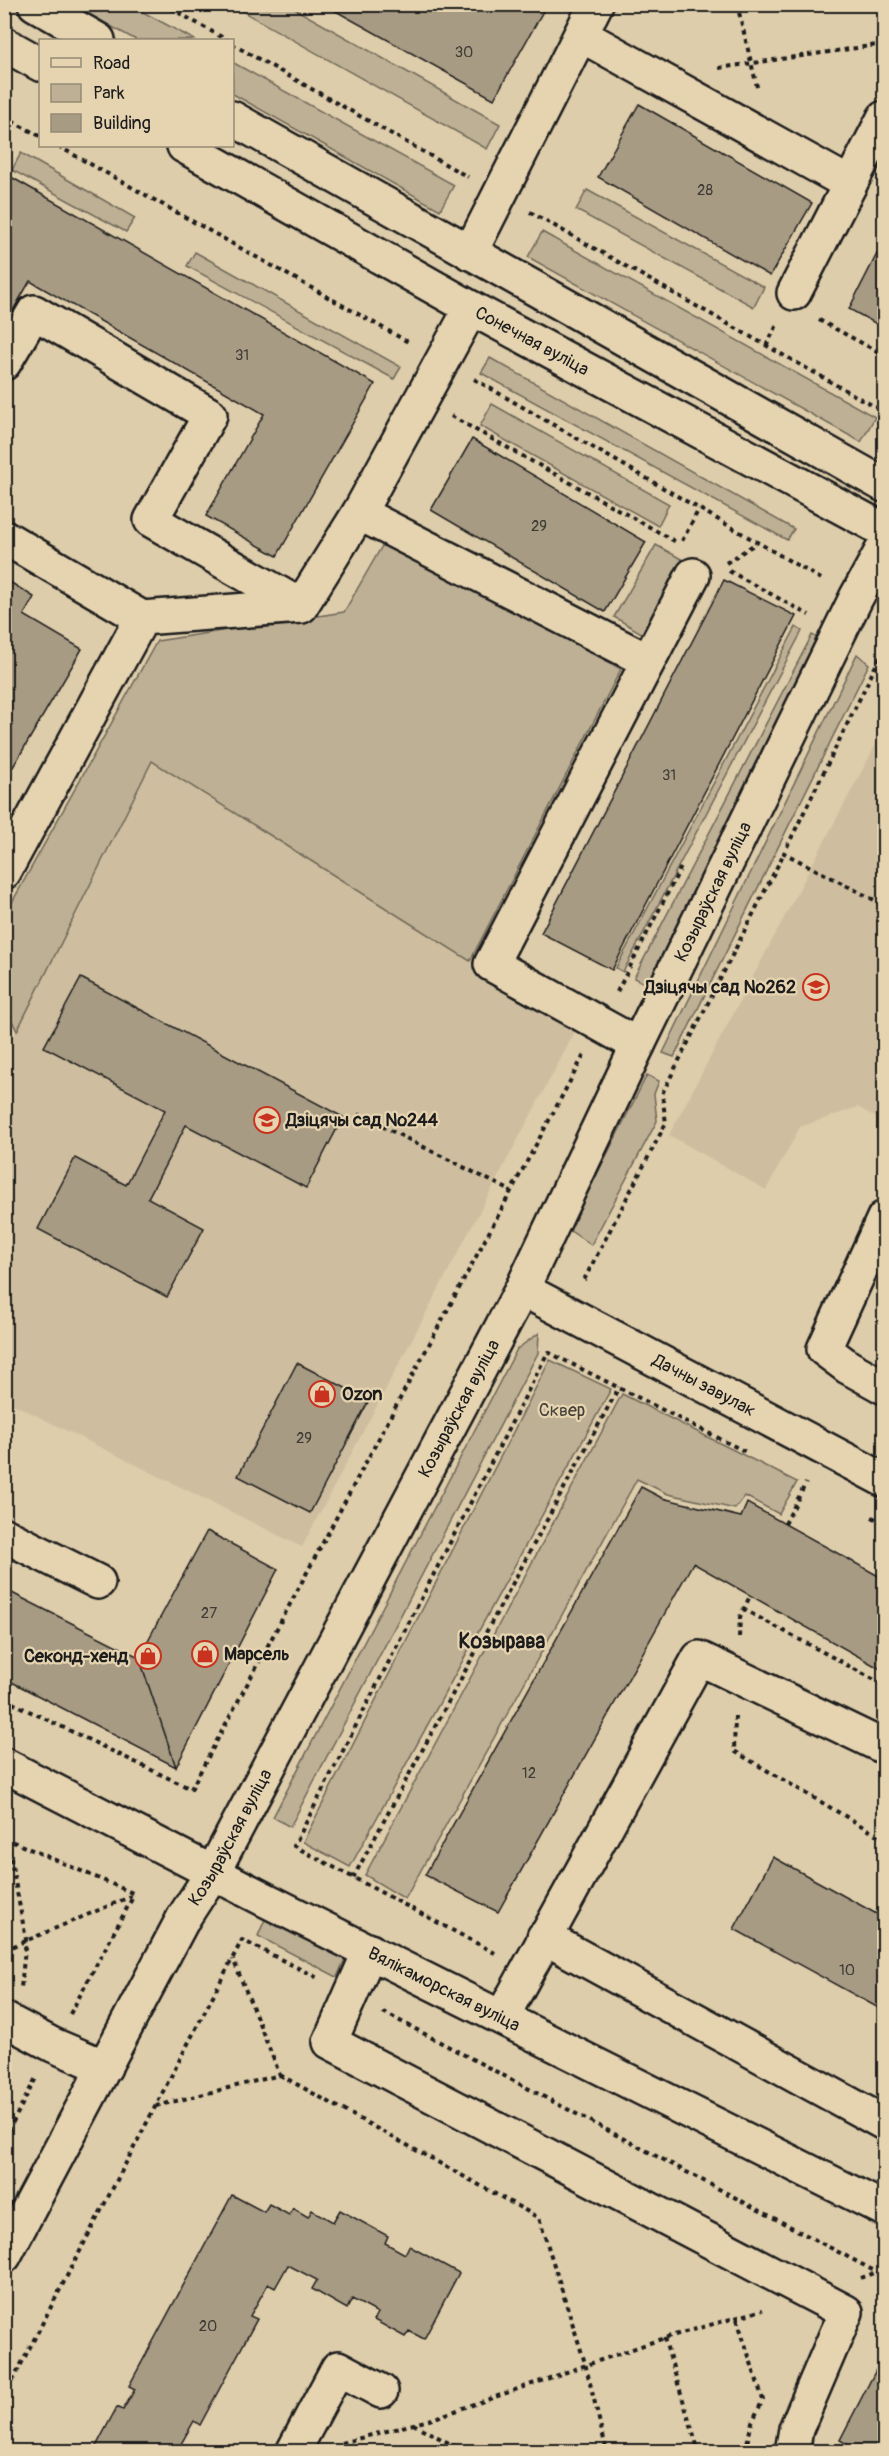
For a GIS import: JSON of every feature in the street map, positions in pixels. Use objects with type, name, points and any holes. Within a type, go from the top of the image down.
[{"type":"street","points":[[35,4],[96,39]]},
{"type":"street","points":[[470,253],[596,4]]},
{"type":"street","points":[[580,35],[850,184]]},
{"type":"street","points":[[4,44],[39,63]]},
{"type":"street","points":[[794,293],[885,118]]},
{"type":"street","points":[[234,119],[885,485]]},
{"type":"street","name":"Сонечная вуліца","points":[[186,147],[471,308],[885,531]]},
{"type":"street","points":[[301,606],[359,513],[471,308]]},
{"type":"street","points":[[4,363],[34,312],[210,415],[151,520],[301,606]]},
{"type":"street","points":[[359,513],[648,662]]},
{"type":"street","points":[[4,537],[142,618],[301,606]]},
{"type":"street","name":"Козыраўская вуліца","points":[[4,2256],[184,1917],[213,1872],[522,1289],[856,598],[885,547]]},
{"type":"street","points":[[638,1045],[491,964],[648,662],[690,562]]},
{"type":"street","points":[[4,872],[142,618]]},
{"type":"street","points":[[885,1218],[824,1348],[848,1367],[885,1387]]},
{"type":"street","name":"Дачны завулак","points":[[522,1289],[885,1480]]},
{"type":"street","points":[[4,1535],[98,1582]]},
{"type":"street","points":[[502,2017],[699,1658],[885,1747]]},
{"type":"street","name":"Вялікаморская вуліца","points":[[4,1765],[370,1952],[885,2209]]},
{"type":"street","points":[[544,1937],[885,2123]]},
{"type":"street","points":[[370,1952],[330,2042],[846,2312],[796,2429],[792,2451]]},
{"type":"street","points":[[10,2022],[53,2045],[105,2067]]},
{"type":"street","points":[[293,2451],[338,2368],[381,2391]]},
{"type":"path","points":[[163,4],[225,39]]},
{"type":"path","points":[[737,4],[768,138]]},
{"type":"path","points":[[709,69],[885,44]]},
{"type":"path","points":[[234,45],[885,412]]},
{"type":"path","points":[[4,117],[39,135]]},
{"type":"path","points":[[818,319],[885,356]]},
{"type":"path","points":[[455,406],[450,415],[681,544],[690,562]]},
{"type":"path","points":[[681,544],[699,509]]},
{"type":"path","points":[[758,542],[720,566],[810,615]]},
{"type":"path","points":[[805,626],[814,607]]},
{"type":"path","points":[[580,1287],[666,1123],[662,1094],[885,649]]},
{"type":"path","points":[[784,854],[885,905]]},
{"type":"path","points":[[4,1699],[191,1789],[600,1025],[686,857]]},
{"type":"path","points":[[358,1114],[511,1191]]},
{"type":"path","points":[[527,1970],[294,1846],[548,1352],[754,1456]]},
{"type":"path","points":[[353,1878],[619,1387]]},
{"type":"path","points":[[796,1477],[816,1488]]},
{"type":"path","points":[[785,1524],[806,1483]]},
{"type":"path","points":[[865,1513],[885,1523]]},
{"type":"path","points":[[743,1610],[885,1685]]},
{"type":"path","points":[[734,1751],[885,1839]]},
{"type":"path","points":[[6,1839],[26,1939],[10,2022]]},
{"type":"path","points":[[4,1950],[136,1894],[6,1839]]},
{"type":"path","points":[[4,2397],[242,1940],[885,2276]]},
{"type":"path","points":[[232,1959],[280,2075],[540,2218],[585,2363],[607,2451]]},
{"type":"path","points":[[156,2106],[280,2075]]},
{"type":"path","points":[[338,2443],[413,2424],[585,2363],[664,2338],[737,2319],[878,2272]]},
{"type":"path","points":[[737,2319],[763,2400],[752,2422],[745,2451]]},
{"type":"path","points":[[664,2338],[699,2451]]},
{"type":"path","points":[[413,2424],[466,2451]]},
{"type":"shaded area","name":"Дзіцячы сад №262","points":[[884,729],[884,1122],[858,1107],[800,1127],[766,1190],[669,1135]]},
{"type":"shaded area","name":"Дзіцячы сад №244","points":[[152,761],[577,1028],[302,1547],[5,1400],[4,1056]]},
{"type":"green space","points":[[72,5],[130,5],[193,39],[134,39]]},
{"type":"green space","points":[[231,5],[288,5],[500,124],[487,149]]},
{"type":"green space","points":[[234,63],[454,185],[440,210],[234,95]]},
{"type":"green space","points":[[21,153],[135,218],[126,232],[12,170]]},
{"type":"green space","points":[[587,190],[764,287],[754,307],[576,210]]},
{"type":"green space","points":[[542,232],[875,417],[861,442],[528,257]]},
{"type":"green space","points":[[195,252],[401,367],[394,379],[187,266]]},
{"type":"green space","points":[[490,358],[794,529],[787,540],[481,373]]},
{"type":"green space","points":[[492,404],[669,504],[658,526],[480,426]]},
{"type":"green space","points":[[386,539],[621,669],[470,961],[152,761],[17,1031],[5,1006],[5,915],[157,641],[344,612]]},
{"type":"green space","points":[[656,545],[685,561],[643,634],[614,617]]},
{"type":"green space","points":[[796,627],[802,631],[623,972],[616,968]]},
{"type":"green space","points":[[812,635],[829,644],[652,987],[634,978]]},
{"type":"green space","points":[[857,654],[869,664],[674,1057],[663,1053]]},
{"type":"green space","points":[[647,1075],[659,1081],[654,1094],[657,1121],[591,1245],[569,1230]]},
{"type":"green space","points":[[539,1333],[538,1353],[290,1827],[273,1817],[517,1349]]},
{"type":"green space","name":"Сквер","points":[[550,1360],[611,1389],[350,1867],[303,1842]]},
{"type":"green space","points":[[622,1394],[797,1482],[779,1514],[745,1496],[735,1509],[668,1494],[637,1479],[405,1899],[365,1875]]},
{"type":"green space","points":[[266,1917],[345,1959],[337,1977],[258,1936]]},
{"type":"building","points":[[323,4],[547,4],[494,99]]},
{"type":"building","points":[[639,104],[812,203],[770,276],[598,177]]},
{"type":"building","points":[[4,173],[375,384],[277,556],[206,516],[264,414],[30,281],[4,326]]},
{"type":"building","points":[[884,240],[884,328],[849,309]]},
{"type":"building","points":[[472,439],[646,542],[605,612],[431,510]]},
{"type":"building","points":[[5,579],[34,597],[24,615],[82,649],[13,767],[4,762]]},
{"type":"building","points":[[724,580],[796,616],[612,970],[541,933]]},
{"type":"building","points":[[81,978],[343,1117],[306,1188],[186,1125],[148,1198],[204,1228],[167,1297],[38,1229],[75,1158],[126,1185],[165,1110],[44,1047]]},
{"type":"building","points":[[297,1363],[369,1400],[310,1513],[238,1476]]},
{"type":"building","points":[[641,1487],[662,1498],[741,1517],[747,1503],[884,1579],[884,1671],[693,1563],[498,1912],[425,1875]]},
{"type":"building","points":[[207,1531],[278,1569],[176,1767],[139,1657]]},
{"type":"building","points":[[4,1589],[139,1657],[176,1767],[4,1678]]},
{"type":"building","points":[[773,1857],[884,1918],[884,2011],[734,1929]]},
{"type":"building","points":[[232,2195],[264,2212],[269,2204],[289,2215],[293,2208],[308,2217],[312,2210],[333,2222],[340,2210],[388,2236],[385,2243],[405,2254],[409,2246],[459,2273],[424,2339],[409,2331],[405,2337],[374,2320],[378,2313],[352,2299],[347,2309],[312,2289],[317,2280],[288,2265],[275,2288],[268,2284],[250,2316],[257,2319],[200,2425],[194,2421],[181,2444],[188,2447],[186,2452],[93,2452],[117,2407],[123,2410],[135,2389],[129,2386]]},
{"type":"building","points":[[879,2364],[884,2367],[884,2452],[861,2452],[840,2440]]},
{"type":"place","name":"Дзіцячы сад №262","points":[[816,987]]},
{"type":"place","name":"Дзіцячы сад №244","points":[[267,1120]]},
{"type":"place","name":"Ozon","points":[[322,1394]]},
{"type":"place","name":"Марсель","points":[[205,1654]]},
{"type":"place","name":"Секонд-хенд","points":[[148,1656]]},
{"type":"district","name":"Козырава","points":[[502,1641]]}]
